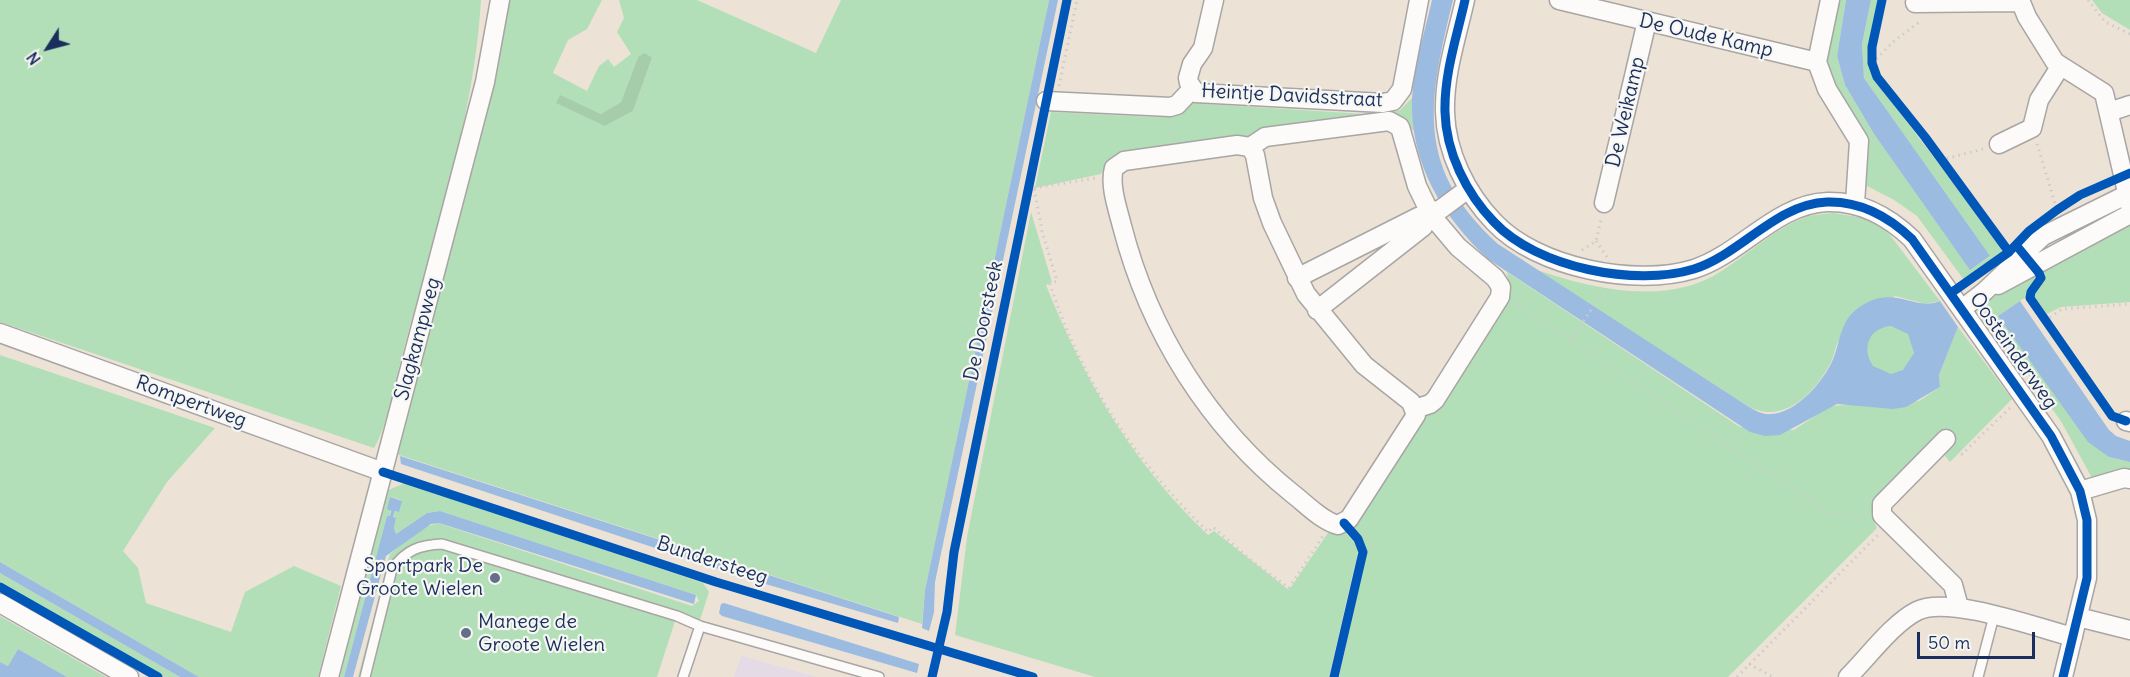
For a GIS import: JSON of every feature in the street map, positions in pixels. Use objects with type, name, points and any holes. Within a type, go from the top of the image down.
[{"type":"street","name":"Slagkampweg","points":[[329,677],[485,82],[500,0]]},
{"type":"street","name":"Heintje Davidsstraat","points":[[1214,0],[1203,48],[1192,64],[1188,78],[1191,89],[1203,95],[1383,103],[1393,101],[1402,89],[1419,0]]},
{"type":"street","name":"Oosteinderweg","points":[[1465,0],[1446,82],[1445,113],[1452,152],[1468,189],[1494,223],[1527,247],[1586,269],[1637,277],[1669,275],[1696,268],[1724,256],[1803,206],[1827,202],[1856,204],[1893,220],[1912,238],[2051,436],[2080,491],[2087,520],[2089,546],[2087,578],[2063,677]]},
{"type":"street","name":"De Oude Kamp","points":[[1559,0],[1817,62]]},
{"type":"street","points":[[1830,0],[1817,62],[1821,77],[1859,141],[1856,204]]},
{"type":"street","points":[[1921,4],[2020,1],[2027,17],[2060,67],[2098,87],[2104,93],[2129,197],[2043,236],[1985,291],[1962,309]]},
{"type":"street","name":"De Weikamp","points":[[1604,203],[1647,21]]},
{"type":"street","points":[[1999,144],[2032,128],[2039,100],[2060,67]]},
{"type":"street","name":"Heintje Davidsstraat","points":[[1170,107],[1177,105],[1191,89]]},
{"type":"street","points":[[1051,102],[1170,107]]},
{"type":"street","points":[[2109,112],[2130,105]]},
{"type":"street","points":[[1250,147],[1255,155],[1263,198],[1297,278],[1317,310],[1364,364],[1411,402],[1415,409],[1414,421],[1350,519],[1335,524],[1280,483],[1257,462],[1212,412],[1190,382],[1172,351],[1138,281],[1118,210],[1112,174],[1114,168],[1124,161],[1237,145],[1250,147],[1265,137],[1385,121],[1395,123],[1402,133],[1417,186],[1458,247],[1498,286],[1435,400],[1415,409]]},
{"type":"street","points":[[1317,310],[1423,227],[1436,212],[1468,189]]},
{"type":"street","points":[[1297,278],[1418,217],[1436,212]]},
{"type":"street","points":[[1985,291],[2035,267],[2130,214]]},
{"type":"street","name":"Rompertweg","points":[[0,333],[383,472]]},
{"type":"street","points":[[1946,440],[1882,504],[1881,516],[1887,526],[1953,585],[1959,607]]},
{"type":"street","points":[[2080,491],[2124,478],[2130,479]]},
{"type":"street","points":[[0,603],[129,677]]},
{"type":"street","points":[[1848,677],[1906,618],[1918,610],[1944,605],[2073,637]]},
{"type":"street","points":[[2078,617],[2130,630]]},
{"type":"lane","points":[[365,677],[392,569],[403,555],[422,545],[442,544],[677,616],[700,626],[879,677]]},
{"type":"lane","points":[[1978,677],[1994,616]]},
{"type":"lane","points":[[683,677],[700,626]]},
{"type":"path","points":[[1051,102],[1067,0]]},
{"type":"path","points":[[1051,102],[1077,0]]},
{"type":"path","points":[[2088,0],[2105,22],[2130,34]]},
{"type":"path","points":[[1872,63],[1893,42],[1924,19],[1921,4]]},
{"type":"path","points":[[1872,47],[1872,63],[1877,76]]},
{"type":"path","points":[[1170,107],[1176,153]]},
{"type":"path","points":[[2032,128],[2061,208],[2048,217]]},
{"type":"path","points":[[1948,169],[1938,156],[1999,144]]},
{"type":"path","points":[[1032,187],[1112,174]]},
{"type":"path","points":[[1032,175],[1032,187],[1042,231],[1057,281],[1050,284],[1073,345],[1109,412],[1137,454],[1175,500],[1208,532],[1213,527],[1252,561],[1289,588],[1335,524]]},
{"type":"path","points":[[1026,208],[1032,187]]},
{"type":"path","points":[[1590,254],[1580,250],[1596,241],[1604,203]]},
{"type":"path","points":[[1599,257],[1609,260]]},
{"type":"path","points":[[1498,286],[1570,341],[1830,514],[1875,520],[1887,526],[1737,677]]},
{"type":"path","points":[[1570,341],[1598,301]]},
{"type":"path","points":[[2052,330],[2043,317],[2062,309],[2130,304]]},
{"type":"path","points":[[1946,440],[1962,454],[2022,396]]},
{"type":"path","points":[[1749,664],[1773,677]]},
{"type":"shaded area","points":[[742,656],[817,677],[734,677]]},
{"type":"green space","points":[[0,0],[481,0],[470,88],[452,176],[387,414],[374,448],[0,322]]},
{"type":"green space","points":[[506,0],[602,0],[587,29],[568,40],[553,73],[587,91],[599,66],[608,59],[614,67],[631,54],[617,32],[624,18],[619,0],[697,0],[816,53],[841,0],[1049,0],[925,590],[922,624],[396,454]],"holes":[[[638,57],[652,58],[633,111],[605,126],[560,96],[601,114],[621,102]]]},
{"type":"green space","points":[[1836,0],[1846,0],[1837,56],[1845,85],[1874,134],[1970,269],[1990,257],[1864,78],[1862,44],[1871,0],[1878,0],[1870,50],[1875,80],[2001,246],[2000,255],[1964,280],[1917,216],[1894,200],[1865,185],[1867,143],[1830,79],[1825,56]]},
{"type":"green space","points":[[2092,0],[2130,0],[2130,30],[2102,13]]},
{"type":"green space","points":[[645,53],[652,58],[633,111],[605,126],[556,103],[560,95],[601,114],[621,102],[638,57]]},
{"type":"green space","points":[[1190,98],[1206,104],[1381,115],[1400,110],[1412,98],[1414,131],[1397,115],[1390,115],[1252,139],[1143,153],[1108,160],[1101,174],[1035,188],[1051,112],[1156,117],[1168,115]]},
{"type":"green space","points":[[1031,212],[1052,282],[1046,285],[1077,354],[1113,419],[1156,479],[1181,508],[1208,535],[1214,531],[1289,590],[1330,530],[1344,531],[1359,547],[1329,677],[1095,677],[955,635],[967,537]]},
{"type":"green space","points":[[1833,213],[1871,219],[1887,231],[1940,301],[1926,304],[1895,296],[1840,339],[1826,372],[1809,393],[1798,402],[1775,412],[1749,407],[1537,270],[1606,288],[1630,291],[1677,289],[1720,272],[1775,233],[1799,220],[1813,215]]},
{"type":"green space","points":[[2130,219],[2130,302],[2061,307],[2047,314],[2034,297],[2034,292],[2044,280],[2040,269]]},
{"type":"green space","points":[[1507,272],[1740,427],[1794,430],[1830,406],[1863,404],[1871,407],[1919,401],[1940,387],[1939,375],[1958,327],[2012,399],[1950,462],[1942,452],[1875,506],[1871,515],[1877,528],[1728,677],[1339,677],[1367,552],[1354,524],[1419,423],[1508,297]]},
{"type":"green space","points":[[2034,272],[2037,280],[2027,290],[2026,297],[1998,316],[2109,457],[2130,462],[2130,472],[2092,478],[2062,423],[1981,306],[1988,296]]},
{"type":"green space","points":[[1890,326],[1907,333],[1914,350],[1907,367],[1890,374],[1873,367],[1866,350],[1873,333]]},
{"type":"green space","points":[[0,355],[215,428],[167,482],[123,551],[138,568],[146,603],[231,632],[245,592],[294,566],[341,586],[318,677],[199,677],[0,562]]},
{"type":"green space","name":"Sportpark De Groote Wielen","points":[[405,483],[703,583],[709,592],[700,620],[678,612],[657,677],[358,677],[390,554],[422,528],[438,523],[692,606],[699,601],[696,595],[440,511],[427,513],[396,534],[394,528],[396,518],[393,517],[401,500],[390,497],[390,516],[387,516],[344,677],[333,677],[384,492]]},
{"type":"green space","points":[[0,573],[180,677],[164,677],[0,583]]},
{"type":"green space","points":[[0,616],[106,677],[67,677],[18,649],[8,666],[0,662]]},
{"type":"water","points":[[1049,0],[1058,0],[935,582],[934,612],[929,631],[922,628],[925,590]]},
{"type":"water","points":[[1432,0],[1453,0],[1438,69],[1434,101],[1435,130],[1440,159],[1452,187],[1471,215],[1498,244],[1749,407],[1765,414],[1791,408],[1817,385],[1830,366],[1849,317],[1861,306],[1884,297],[1922,303],[1940,301],[1958,327],[1939,375],[1940,387],[1906,407],[1893,409],[1837,404],[1780,435],[1765,436],[1750,432],[1488,259],[1456,225],[1443,206],[1423,166],[1417,145],[1413,122],[1413,87]],"holes":[[[1891,326],[1908,334],[1914,353],[1903,370],[1891,374],[1873,366],[1868,352],[1872,335]]]},
{"type":"water","points":[[1846,0],[1871,0],[1862,44],[1864,78],[1990,256],[1970,270],[1874,134],[1845,85],[1837,56]]},
{"type":"water","points":[[2020,301],[2109,430],[2116,436],[2130,441],[2130,462],[2109,457],[2088,442],[1998,316]]},
{"type":"water","points":[[400,456],[899,617],[898,623],[752,580],[401,464]]},
{"type":"water","points":[[390,497],[402,501],[399,512],[395,511],[393,517],[396,518],[394,528],[396,534],[427,513],[440,511],[696,595],[694,604],[439,523],[431,524],[386,556],[353,677],[344,677],[387,516],[390,516],[391,511],[387,509]]},
{"type":"water","points":[[0,562],[199,677],[180,677],[0,573]]},
{"type":"water","points":[[724,603],[919,664],[917,673],[722,616],[719,613],[721,604]]},
{"type":"water","points":[[18,649],[67,677],[0,677],[0,662],[8,666]]},
{"type":"cycle path","name":"De Doorsteek","points":[[932,677],[947,612],[954,552],[1067,0]]},
{"type":"cycle path","points":[[1465,0],[1445,98],[1449,142],[1466,185],[1484,211],[1513,238],[1535,251],[1588,270],[1644,276],[1671,274],[1694,269],[1711,262],[1791,211],[1827,202],[1863,207],[1884,217],[1912,239],[2051,436],[2080,491],[2087,520],[2087,578],[2063,677]]},
{"type":"cycle path","points":[[1882,0],[1872,47],[1872,63],[1877,77],[1925,137],[2009,252]]},
{"type":"cycle path","points":[[1951,293],[2009,252],[2029,231],[2057,210],[2080,195],[2130,173]]},
{"type":"cycle path","points":[[2016,245],[2041,278],[2031,292],[2030,298],[2112,416],[2126,421]]},
{"type":"cycle path","name":"Bundersteeg","points":[[383,472],[716,582],[1033,677]]},
{"type":"cycle path","points":[[1334,677],[1363,552],[1358,539],[1344,523]]},
{"type":"cycle path","points":[[0,587],[158,677]]},
{"type":"place","name":"Sportpark De Groote Wielen","points":[[495,578]]},
{"type":"place","name":"Manege de Groote Wielen","points":[[466,633]]}]
